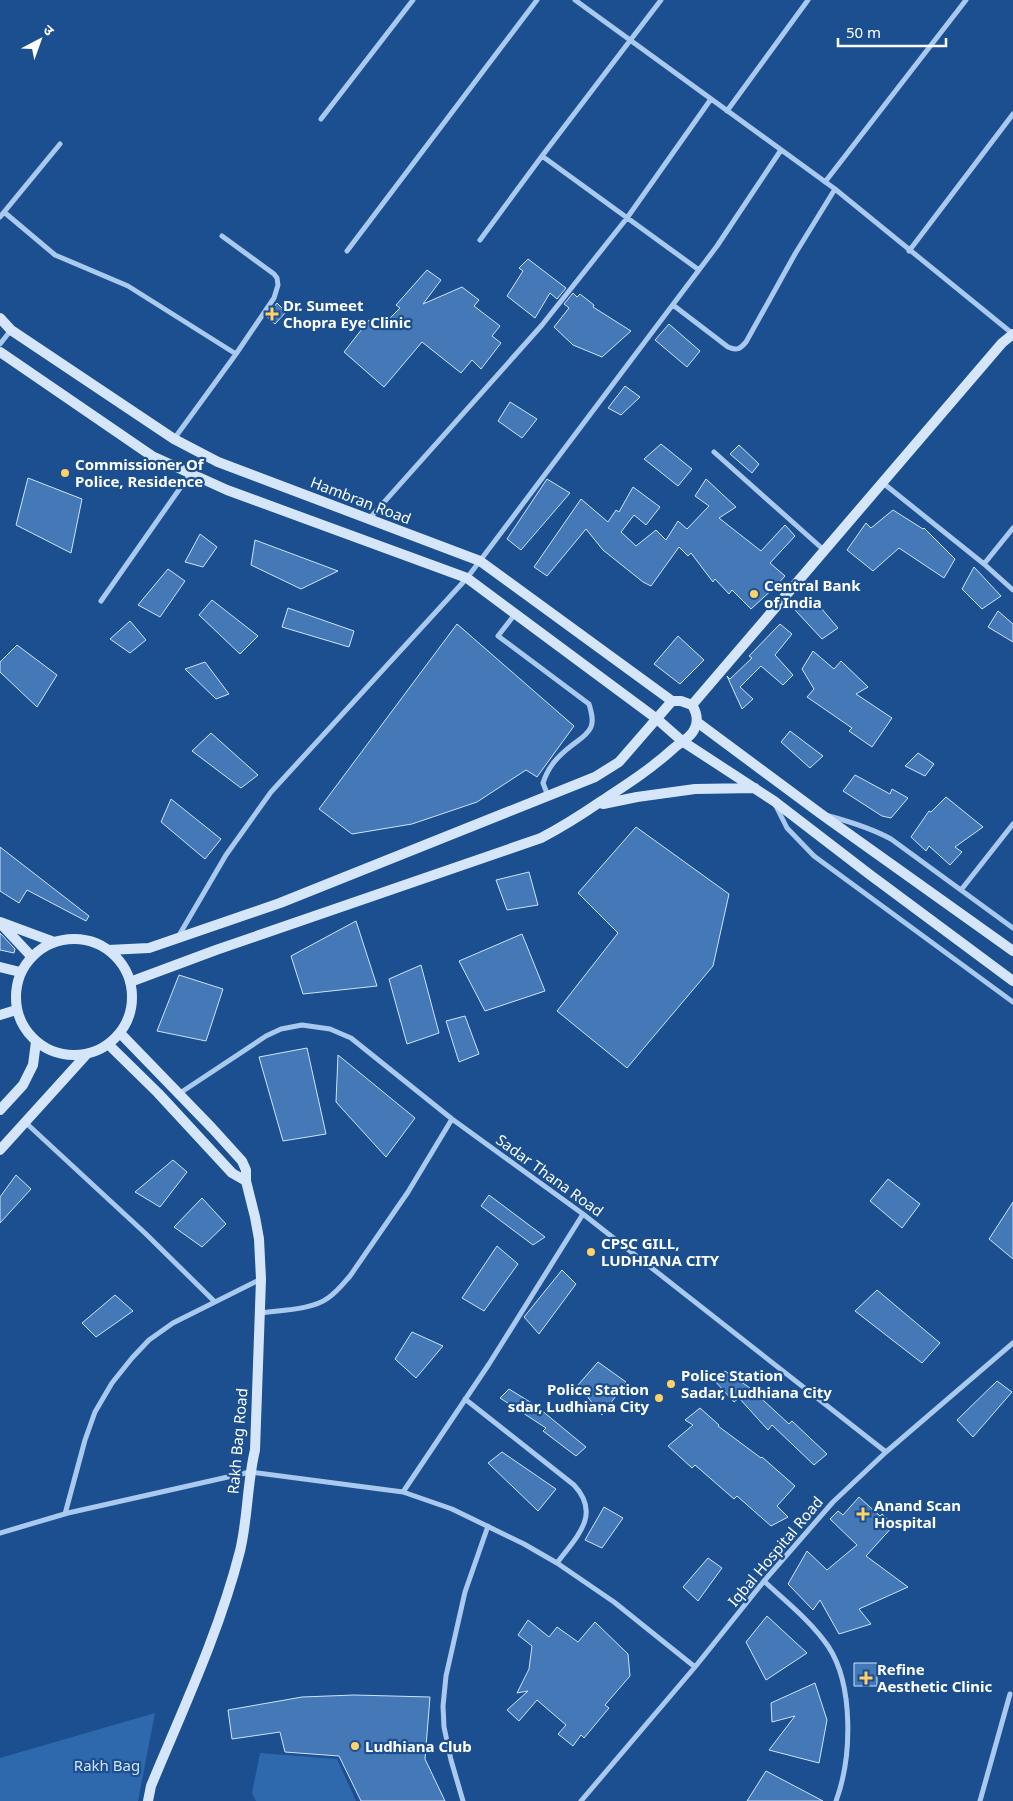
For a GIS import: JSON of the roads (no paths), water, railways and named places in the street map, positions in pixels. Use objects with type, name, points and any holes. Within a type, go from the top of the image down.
[{"type":"main road","name":"Hambran Road","points":[[0,318],[11,330],[174,439],[218,462],[480,561],[672,701],[681,701],[692,705]]},
{"type":"main road","points":[[130,982],[216,950],[542,838],[563,827],[637,778],[691,734],[697,722],[697,713],[692,705],[1002,344],[1013,334]]},
{"type":"main road","points":[[0,352],[152,456],[227,490],[467,578],[657,719],[682,742],[774,801],[1013,980]]},
{"type":"main road","points":[[108,950],[149,948],[280,903],[595,777],[619,762],[672,701]]},
{"type":"main road","points":[[697,722],[821,814],[1013,951]]},
{"type":"main road","points":[[597,805],[695,789],[755,788]]},
{"type":"main road","points":[[0,923],[54,942]]},
{"type":"main road","points":[[0,923],[31,956]]},
{"type":"main road","points":[[72,939],[91,942],[108,950],[122,964],[130,982],[132,1002],[127,1021],[120,1033],[102,1048],[86,1055],[69,1056],[52,1052],[36,1042],[24,1028],[16,1010],[15,991],[20,972],[31,956],[54,942],[72,939]]},
{"type":"main road","points":[[0,967],[20,972]]},
{"type":"main road","points":[[0,1015],[16,1010]]},
{"type":"main road","name":"Rakh Bag Road","points":[[120,1033],[180,1093],[242,1161],[246,1170],[246,1181],[259,1239],[261,1279],[255,1450],[250,1472],[245,1525],[240,1552],[207,1652],[151,1786],[148,1801]]},
{"type":"main road","points":[[0,1110],[23,1085],[33,1065],[36,1042]]},
{"type":"main road","points":[[108,1044],[158,1093],[232,1173],[246,1181]]},
{"type":"main road","points":[[0,1150],[86,1055]]},
{"type":"street","points":[[321,119],[413,0]]},
{"type":"street","points":[[347,251],[538,0]]},
{"type":"street","points":[[575,0],[826,182],[1013,334]]},
{"type":"street","points":[[480,240],[661,0]]},
{"type":"street","points":[[727,111],[808,0]]},
{"type":"street","points":[[826,182],[966,0]]},
{"type":"street","points":[[369,519],[542,325],[627,218],[711,99]]},
{"type":"street","points":[[909,250],[1013,114]]},
{"type":"street","points":[[0,217],[60,144]]},
{"type":"street","points":[[178,938],[226,855],[271,792],[467,578],[699,270],[782,150]]},
{"type":"street","points":[[542,156],[699,270]]},
{"type":"street","points":[[673,304],[728,347],[734,350],[740,348],[751,334],[795,254],[835,189]]},
{"type":"street","points":[[4,212],[55,255],[128,286],[236,354]]},
{"type":"street","points":[[174,439],[274,298],[278,285],[274,274],[222,236]]},
{"type":"street","points":[[0,344],[11,330]]},
{"type":"street","points":[[714,452],[825,551]]},
{"type":"street","points":[[101,601],[190,473]]},
{"type":"street","points":[[883,483],[984,564],[1013,590]]},
{"type":"street","points":[[984,564],[1013,528]]},
{"type":"street","points":[[515,614],[498,636],[589,704],[592,717],[591,727],[583,737],[554,761],[547,770],[543,783],[548,796]]},
{"type":"street","points":[[774,801],[787,828],[814,856],[1013,1002]]},
{"type":"street","points":[[821,814],[876,830],[1013,928]]},
{"type":"street","points":[[961,890],[1013,824]]},
{"type":"street","name":"Sadar Thana Road","points":[[180,1093],[266,1036],[281,1029],[302,1025],[330,1029],[351,1038],[452,1119],[583,1214],[886,1452]]},
{"type":"street","points":[[260,1313],[312,1305],[327,1299],[339,1289],[408,1192],[452,1119]]},
{"type":"street","points":[[25,1122],[146,1234],[215,1302]]},
{"type":"street","points":[[403,1492],[489,1364],[583,1214]]},
{"type":"street","points":[[64,1514],[95,1412],[112,1383],[149,1340],[173,1323],[261,1279]]},
{"type":"street","name":"Iqbal Hospital Road","points":[[581,1801],[695,1667],[764,1581],[834,1502],[886,1452],[1013,1343]]},
{"type":"street","points":[[464,1399],[574,1485],[584,1498],[588,1514],[585,1522],[557,1564]]},
{"type":"street","points":[[0,1533],[64,1514],[250,1472],[403,1492],[452,1509],[488,1526],[557,1564],[614,1602],[695,1667]]},
{"type":"street","points":[[463,1801],[444,1727],[443,1706],[446,1676],[465,1592],[488,1526]]},
{"type":"street","points":[[764,1581],[802,1617],[828,1646],[844,1682],[848,1730],[845,1770],[836,1801]]},
{"type":"street","points":[[980,1801],[1010,1694]]},
{"type":"place","name":"Dr. Sumeet Chopra Eye Clinic","points":[[272,314]]},
{"type":"place","name":"Commissioner Of Police, Residence","points":[[65,473]]},
{"type":"place","name":"Central Bank of India","points":[[754,594]]},
{"type":"place","name":"CPSC GILL, LUDHIANA CITY","points":[[591,1252]]},
{"type":"place","name":"Police Station Sadar, Ludhiana City","points":[[671,1384]]},
{"type":"place","name":"Police Station sdar, Ludhiana City","points":[[659,1398]]},
{"type":"place","name":"Anand Scan Hospital","points":[[863,1514]]},
{"type":"place","name":"Refine Aesthetic Clinic","points":[[866,1678]]},
{"type":"place","name":"Ludhiana Club","points":[[355,1746]]},
{"type":"park label","name":"Rakh Bag","points":[[107,1765]]}]
